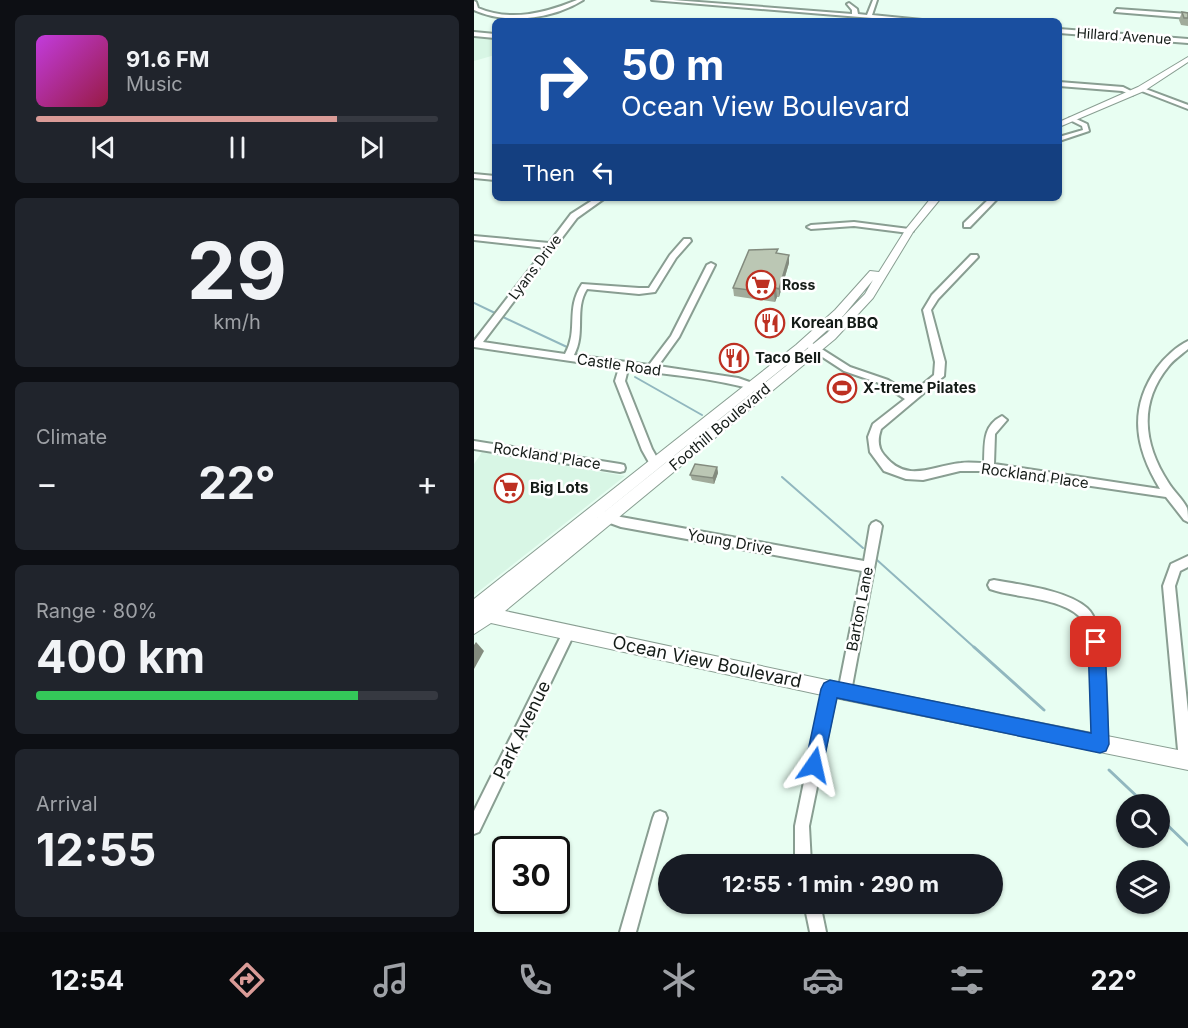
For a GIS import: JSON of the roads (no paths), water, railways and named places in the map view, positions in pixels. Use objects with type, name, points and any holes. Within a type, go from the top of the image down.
[{"type":"main road","points":[[1064,121],[1141,89],[1188,58]]},
{"type":"main road","name":"Foothill Boulevard","points":[[479,612],[609,519],[758,389],[860,307],[925,201]]},
{"type":"main road","name":"Foothill Boulevard","points":[[906,230],[933,201]]},
{"type":"main road","name":"Foothill Boulevard","points":[[474,627],[479,612],[594,512],[655,463],[758,389]]},
{"type":"main road","name":"Ocean View Boulevard","points":[[479,612],[837,690],[1187,761]]},
{"type":"street","points":[[474,2],[476,9],[482,12],[492,16],[513,18],[565,7],[581,0]]},
{"type":"street","points":[[654,0],[893,18]]},
{"type":"street","points":[[782,10],[788,0]]},
{"type":"street","points":[[869,16],[875,0]]},
{"type":"street","points":[[849,4],[855,10],[855,15]]},
{"type":"street","points":[[1117,11],[1188,16]]},
{"type":"street","name":"Hillard Avenue","points":[[1062,31],[1188,41]]},
{"type":"street","points":[[474,34],[492,36]]},
{"type":"street","points":[[1062,84],[1123,90],[1132,93]]},
{"type":"street","points":[[1141,89],[1188,106]]},
{"type":"street","points":[[1062,138],[1086,131],[1084,125],[1064,121]]},
{"type":"street","points":[[474,176],[492,178]]},
{"type":"street","name":"Lyans Drive","points":[[476,344],[574,216],[596,201]]},
{"type":"street","points":[[967,225],[991,201]]},
{"type":"street","points":[[811,226],[854,224],[906,230]]},
{"type":"street","points":[[474,238],[551,246]]},
{"type":"street","points":[[568,357],[577,342],[576,302],[585,286],[652,290],[673,257],[687,241]]},
{"type":"street","points":[[811,346],[847,369],[885,381],[911,398],[933,382],[940,372],[940,362],[928,318],[930,303],[974,257]]},
{"type":"street","points":[[650,370],[675,337],[711,265]]},
{"type":"street","name":"Castle Road","points":[[476,344],[738,381],[758,389]]},
{"type":"street","points":[[1188,344],[1161,365],[1153,377],[1142,408],[1146,450],[1167,493],[1188,517]]},
{"type":"street","points":[[624,366],[620,381],[646,450],[655,463]]},
{"type":"street","name":"Rockland Place","points":[[911,398],[880,423],[873,436],[875,452],[888,468],[912,477],[960,467],[989,468],[1167,493]]},
{"type":"street","points":[[989,468],[990,433],[1002,420]]},
{"type":"street","name":"Rockland Place","points":[[474,445],[620,468]]},
{"type":"street","name":"Young Drive","points":[[594,512],[609,519],[868,567]]},
{"type":"street","name":"Barton Lane","points":[[803,854],[802,826],[868,567],[876,526]]},
{"type":"street","points":[[1187,761],[1169,586],[1171,574],[1175,568],[1188,561]]},
{"type":"street","points":[[994,585],[1057,598],[1083,612],[1091,624],[1096,642],[1100,744]]},
{"type":"street","name":"Park Avenue","points":[[474,827],[569,632]]},
{"type":"street","points":[[628,932],[660,818]]},
{"type":"street","points":[[814,914],[818,932]]},
{"type":"waterway","points":[[474,303],[495,313]]},
{"type":"waterway","points":[[503,317],[567,347]]},
{"type":"waterway","points":[[635,377],[702,415]]},
{"type":"waterway","points":[[782,477],[863,548]]},
{"type":"waterway","points":[[877,560],[976,649]]},
{"type":"waterway","points":[[974,647],[1044,710]]},
{"type":"waterway","points":[[1109,770],[1134,794]]},
{"type":"waterway","points":[[1170,828],[1188,845]]},
{"type":"place","name":"Ross","points":[[761,285]]},
{"type":"place","name":"Korean BBQ","points":[[770,323]]},
{"type":"place","name":"Taco Bell","points":[[734,358]]},
{"type":"place","name":"X-treme Pilates","points":[[842,388]]},
{"type":"place","name":"Big Lots","points":[[509,488]]}]
